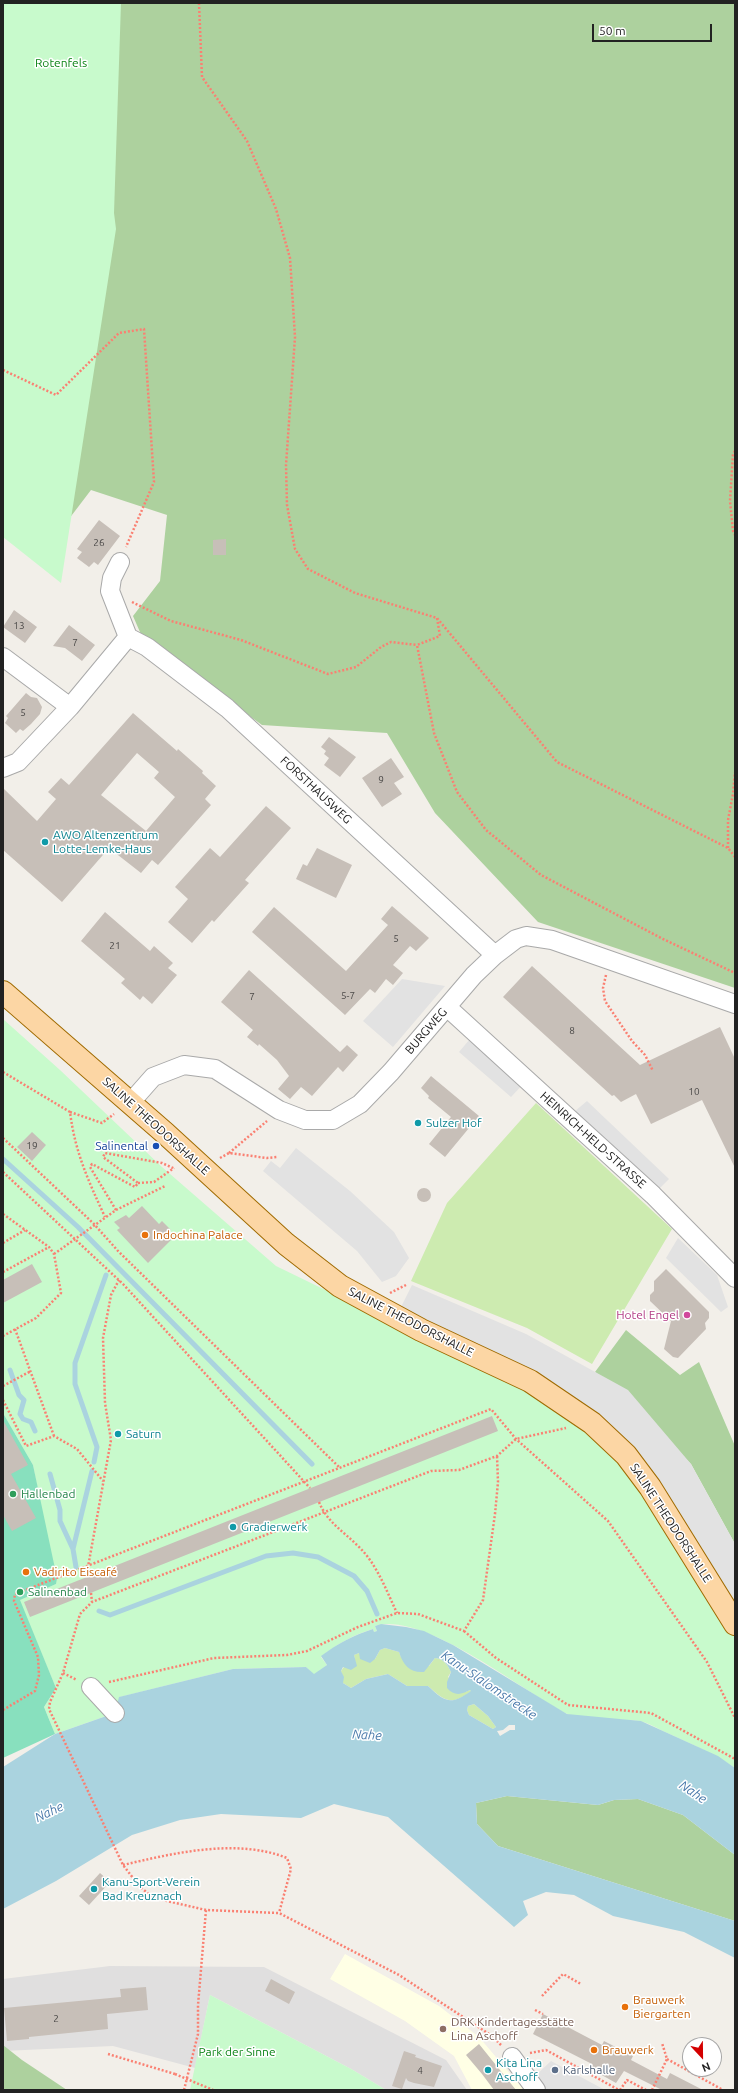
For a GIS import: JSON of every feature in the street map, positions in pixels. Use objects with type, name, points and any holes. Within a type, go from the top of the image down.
[{"type":"main road","name":"SALINE THEODORSHALLE","points":[[3,992],[131,1102],[190,1167],[340,1286],[421,1330],[530,1381],[592,1423],[626,1455],[650,1487],[735,1624]]},
{"type":"street","points":[[3,768],[18,762],[70,707],[128,637],[110,590],[112,578],[120,562]]},
{"type":"street","name":"FORSTHAUSWEG","points":[[128,637],[147,647],[227,708],[495,955]]},
{"type":"street","points":[[3,656],[70,707]]},
{"type":"street","name":"BURGWEG","points":[[131,1102],[153,1078],[184,1065],[215,1069],[279,1110],[305,1120],[333,1120],[360,1104],[391,1072],[447,1007],[495,955],[516,939],[536,936],[609,959],[735,1004]]},
{"type":"street","name":"HEINRICH-HELD-STRASSE","points":[[447,1007],[653,1195],[735,1278]]},
{"type":"street","points":[[91,1687],[115,1713]]},
{"type":"street","points":[[512,2057],[536,2090]]},
{"type":"path","points":[[200,3],[202,77],[247,141],[276,210],[290,258],[295,337],[286,478],[287,505],[295,549],[308,569],[355,593],[437,618],[557,762],[728,848],[735,857]]},
{"type":"path","points":[[3,370],[56,395],[119,333],[144,329],[154,482],[120,562]]},
{"type":"path","points":[[735,451],[733,454],[730,501],[733,531],[735,535]]},
{"type":"path","points":[[110,590],[170,621],[241,640],[328,674],[356,667],[380,647],[391,642],[417,645],[440,636],[437,618]]},
{"type":"path","points":[[417,645],[434,733],[457,792],[486,830],[540,875],[664,940],[735,973]]},
{"type":"path","points":[[728,848],[728,820],[735,772]]},
{"type":"path","points":[[609,959],[603,988],[605,1001],[632,1041],[645,1055],[653,1071]]},
{"type":"path","points":[[3,1072],[70,1112],[102,1123],[131,1102]]},
{"type":"path","points":[[138,1183],[103,1157],[105,1153],[162,1163],[174,1168],[190,1167],[212,1150],[221,1159],[279,1110]]},
{"type":"path","points":[[70,1112],[74,1139],[83,1169],[105,1217]]},
{"type":"path","points":[[3,1138],[94,1224],[118,1252],[339,1467]]},
{"type":"path","points":[[228,1154],[267,1158],[277,1157]]},
{"type":"path","points":[[116,1210],[90,1167],[92,1164],[135,1187],[138,1183],[154,1182],[174,1168]]},
{"type":"path","points":[[3,1172],[119,1280],[310,1488]]},
{"type":"path","points":[[54,1254],[94,1224],[116,1210],[164,1186]]},
{"type":"path","points":[[3,1214],[49,1247],[54,1254],[61,1293],[36,1318],[3,1336]]},
{"type":"path","points":[[3,1243],[25,1230]]},
{"type":"path","points":[[3,1272],[49,1247]]},
{"type":"path","points":[[90,1576],[88,1566],[111,1440],[105,1403],[103,1338],[111,1294],[119,1280]]},
{"type":"path","points":[[15,1329],[54,1436],[77,1449],[104,1481]]},
{"type":"path","points":[[3,1386],[31,1371]]},
{"type":"path","points":[[3,1400],[26,1446],[54,1436]]},
{"type":"path","points":[[3,1710],[35,1690],[40,1675],[38,1657],[14,1601],[15,1594],[491,1409],[516,1439],[608,1521],[707,1662],[735,1718]]},
{"type":"path","points":[[592,1423],[516,1439],[497,1456],[459,1470],[431,1471],[324,1514],[92,1602],[80,1614],[63,1672],[50,1702],[49,1709],[123,1865],[140,1887],[154,1898],[206,1910],[279,1913],[405,1979],[492,2036],[512,2057],[546,2050],[620,2090],[627,2080],[646,2090]]},
{"type":"path","points":[[464,1632],[483,1600],[495,1514],[498,1482],[497,1456]]},
{"type":"path","points":[[319,1502],[324,1514],[336,1527],[359,1546],[378,1572],[397,1613]]},
{"type":"path","points":[[92,1593],[92,1602]]},
{"type":"path","points":[[63,1672],[91,1687],[214,1658],[287,1655],[308,1651],[358,1627],[376,1622],[397,1613],[418,1614],[464,1632],[496,1658],[568,1705],[651,1713],[735,1759]]},
{"type":"path","points":[[123,1865],[193,1850],[268,1850],[287,1858],[291,1869],[279,1913]]},
{"type":"path","points":[[184,2090],[198,2034],[198,2005],[206,1910]]},
{"type":"path","points":[[542,1996],[563,1974],[581,1984]]},
{"type":"path","points":[[535,2010],[543,2014]]},
{"type":"path","points":[[652,2090],[667,2059],[662,2043]]},
{"type":"path","points":[[108,2054],[175,2074],[213,2090]]},
{"type":"path","points":[[667,2059],[723,2090]]},
{"type":"shaded area","points":[[402,979],[445,986],[393,1047],[363,1021]]},
{"type":"shaded area","points":[[475,1033],[527,1080],[511,1097],[459,1052]]},
{"type":"shaded area","points":[[587,1101],[669,1179],[653,1195],[568,1117]]},
{"type":"shaded area","points":[[296,1148],[350,1191],[394,1232],[409,1258],[396,1276],[382,1282],[357,1251],[263,1171],[271,1161],[280,1168]]},
{"type":"shaded area","points":[[678,1238],[717,1275],[728,1307],[721,1312],[666,1258]]},
{"type":"shaded area","points":[[412,1285],[526,1334],[628,1390],[691,1464],[735,1544],[735,1616],[629,1452],[398,1313]]},
{"type":"shaded area","name":"DRK Kindertagesstätte Lina Aschoff","points":[[345,1954],[439,2006],[479,2037],[524,2090],[472,2090],[454,2056],[405,2021],[330,1979]]},
{"type":"shaded area","points":[[110,1966],[264,1967],[446,2060],[467,2090],[386,2090],[353,2070],[210,1995],[195,2068],[113,2046],[3,2051],[3,1979]]},
{"type":"shaded area","name":"Karlshalle","points":[[551,2061],[605,2090],[542,2090],[532,2079]]},
{"type":"green space","points":[[3,3],[735,3],[735,988],[538,922],[435,813],[387,733],[262,725],[143,639],[133,616],[160,581],[167,515],[91,490],[43,553]]},
{"type":"green space","name":"Rotenfels","points":[[3,3],[121,3],[114,213],[116,229],[61,583],[3,537]]},
{"type":"green space","points":[[3,1019],[60,1070],[162,1167],[276,1266],[525,1387],[588,1429],[621,1459],[735,1635],[735,1768],[701,1748],[640,1721],[579,1716],[565,1713],[472,1655],[419,1630],[395,1624],[375,1626],[377,1631],[374,1632],[373,1629],[366,1631],[339,1644],[321,1657],[327,1665],[314,1675],[306,1667],[233,1669],[120,1697],[115,1713],[55,1734],[44,1707],[56,1688],[19,1600],[56,1584],[33,1465],[3,1413]]},
{"type":"green space","points":[[536,1103],[672,1229],[592,1364],[527,1328],[411,1281],[447,1203]]},
{"type":"green space","points":[[626,1330],[680,1375],[699,1362],[735,1446],[735,1544],[691,1464],[595,1372]]},
{"type":"green space","name":"Salinenbad","points":[[3,1413],[33,1465],[57,1578],[56,1584],[20,1600],[56,1688],[44,1707],[55,1734],[3,1758]]},
{"type":"green space","points":[[385,1648],[399,1652],[401,1657],[429,1666],[435,1658],[441,1659],[447,1664],[451,1672],[448,1677],[465,1692],[470,1690],[472,1691],[459,1699],[449,1700],[440,1696],[428,1686],[407,1686],[388,1674],[366,1679],[351,1688],[343,1683],[341,1671],[344,1667],[356,1666],[354,1655],[359,1653],[375,1659],[380,1650]]},
{"type":"green space","points":[[474,1704],[488,1716],[496,1727],[493,1729],[469,1715],[467,1710],[468,1706]]},
{"type":"green space","points":[[507,1796],[598,1805],[614,1800],[638,1799],[683,1815],[735,1855],[735,1921],[498,1846],[477,1824],[476,1803]]},
{"type":"green space","name":"Park der Sinne","points":[[210,1995],[353,2070],[386,2090],[190,2090]]},
{"type":"green space","points":[[3,2045],[22,2060],[67,2090],[3,2090]]},
{"type":"water","points":[[381,1624],[424,1631],[453,1645],[567,1714],[641,1721],[718,1756],[735,1768],[735,1855],[683,1815],[638,1799],[614,1800],[598,1805],[507,1796],[476,1803],[477,1824],[498,1846],[735,1921],[735,1958],[684,1932],[613,1916],[574,1895],[546,1892],[523,1901],[528,1915],[514,1927],[388,1817],[334,1804],[301,1818],[221,1814],[180,1820],[132,1835],[56,1881],[3,1909],[3,1767],[55,1734],[115,1713],[119,1697],[233,1669],[306,1667],[314,1674],[327,1665],[321,1656],[352,1637],[373,1629],[374,1632],[377,1631],[375,1626]],"holes":[[[385,1648],[399,1652],[405,1664],[411,1670],[419,1672],[424,1672],[435,1658],[441,1659],[447,1664],[451,1672],[447,1682],[447,1688],[458,1694],[471,1691],[458,1699],[444,1699],[428,1686],[407,1686],[388,1674],[366,1679],[351,1688],[343,1683],[344,1677],[341,1671],[343,1667],[351,1670],[357,1666],[354,1655],[359,1653],[360,1659],[370,1663],[375,1659],[380,1650]],[[474,1704],[488,1716],[496,1727],[493,1729],[469,1715],[467,1710],[468,1706]],[[509,1725],[515,1725],[515,1730],[510,1730],[500,1736],[497,1731],[503,1730]]]},
{"type":"building","points":[[99,520],[120,536],[98,565],[94,562],[89,567],[77,558],[82,552],[77,549]]},
{"type":"building","points":[[226,539],[226,555],[213,555],[213,540]]},
{"type":"building","points":[[14,610],[37,627],[25,643],[3,627]]},
{"type":"building","points":[[69,625],[95,645],[82,661],[65,648],[53,646]]},
{"type":"building","points":[[26,693],[31,697],[37,698],[42,707],[40,714],[31,724],[23,731],[20,729],[16,733],[5,723],[8,718],[6,716]]},
{"type":"building","points":[[133,713],[177,751],[178,749],[203,771],[202,773],[216,786],[205,799],[211,805],[158,865],[152,860],[141,873],[109,848],[62,902],[3,850],[3,788],[37,821],[56,799],[48,792],[61,778],[69,785]],"holes":[[[137,753],[159,772],[154,778],[175,797],[146,831],[101,795]]]},
{"type":"building","points":[[329,737],[356,757],[340,777],[324,765],[329,758],[324,754],[326,751],[321,747]]},
{"type":"building","points":[[391,758],[404,777],[394,783],[402,794],[382,807],[362,778]]},
{"type":"building","points":[[266,806],[291,828],[245,880],[249,883],[214,922],[212,920],[192,943],[168,922],[188,899],[175,887],[210,848],[220,857]]},
{"type":"building","points":[[317,848],[352,865],[336,898],[296,879],[303,864],[307,866]]},
{"type":"building","points":[[392,906],[429,938],[416,951],[410,946],[393,965],[403,973],[393,985],[386,979],[375,993],[370,989],[345,1015],[252,932],[274,907],[346,971],[388,925],[381,919]]},
{"type":"building","points":[[105,912],[150,951],[154,946],[173,963],[168,968],[177,975],[152,1004],[143,996],[140,1000],[121,983],[125,979],[81,941]]},
{"type":"building","points":[[532,966],[640,1065],[720,1027],[735,1059],[735,1168],[702,1100],[651,1124],[636,1094],[621,1102],[614,1095],[612,1096],[503,997]]},
{"type":"building","points":[[249,970],[340,1052],[347,1045],[358,1055],[343,1072],[338,1067],[312,1096],[301,1087],[290,1099],[278,1089],[289,1076],[277,1060],[259,1044],[258,1046],[247,1037],[253,1030],[221,1002]]},
{"type":"building","points":[[431,1076],[479,1116],[445,1157],[429,1144],[451,1117],[428,1098],[429,1096],[421,1088]]},
{"type":"building","points":[[32,1132],[46,1145],[32,1161],[17,1147]]},
{"type":"building","points":[[421,1188],[427,1188],[431,1192],[431,1198],[427,1202],[421,1202],[417,1198],[417,1192]]},
{"type":"building","name":"Indochina Palace","points":[[142,1206],[159,1224],[162,1221],[171,1230],[168,1233],[173,1238],[148,1263],[117,1230],[120,1228],[114,1222],[126,1215],[129,1218]]},
{"type":"building","points":[[32,1264],[42,1282],[3,1303],[3,1280]]},
{"type":"building","name":"Hotel Engel","points":[[666,1269],[709,1312],[709,1318],[705,1323],[706,1329],[678,1358],[673,1357],[664,1349],[671,1321],[650,1301],[650,1295],[654,1291],[654,1281]]},
{"type":"building","name":"Gradierwerk","points":[[492,1416],[498,1431],[30,1617],[24,1602]]},
{"type":"building","name":"Hallenbad","points":[[3,1420],[28,1465],[11,1474],[36,1518],[12,1531],[3,1515]]},
{"type":"building","name":"Kanu-Sport-Verein Bad Kreuznach","points":[[100,1873],[110,1882],[89,1905],[79,1896]]},
{"type":"building","points":[[271,1979],[295,1992],[289,2004],[265,1991]]},
{"type":"building","points":[[146,1987],[148,2010],[107,2014],[108,2029],[29,2037],[29,2039],[7,2041],[4,2008],[121,1997],[120,1989]]},
{"type":"building","name":"Brauwerk","points":[[543,2014],[602,2045],[604,2041],[633,2056],[631,2060],[667,2079],[670,2073],[703,2090],[662,2090],[624,2071],[616,2083],[591,2069],[592,2064],[533,2034]]},
{"type":"building","name":"Kita Lina Aschoff","points":[[479,2044],[516,2090],[494,2090],[466,2055]]},
{"type":"building","points":[[404,2051],[416,2055],[415,2057],[442,2066],[434,2087],[414,2083],[408,2081],[406,2078],[402,2089],[392,2086]]},
{"type":"waterway","points":[[3,1159],[78,1227],[312,1464]]},
{"type":"waterway","points":[[94,1462],[97,1447],[75,1384],[75,1363],[106,1275]]},
{"type":"waterway","points":[[10,1370],[19,1395],[24,1400],[20,1414],[23,1419],[31,1422],[35,1431]]},
{"type":"waterway","points":[[76,1567],[73,1549],[92,1471]]},
{"type":"waterway","points":[[50,1474],[60,1510],[60,1521],[73,1549]]},
{"type":"waterway","points":[[99,1611],[110,1615],[266,1556],[293,1553],[318,1557],[354,1576],[367,1591],[377,1614]]},
{"type":"place","name":"AWO Altenzentrum Lotte-Lemke-Haus","points":[[45,842]]},
{"type":"place","name":"Sulzer Hof","points":[[418,1123]]},
{"type":"place","name":"Salinental","points":[[156,1146]]},
{"type":"place","name":"Indochina Palace","points":[[145,1235]]},
{"type":"place","name":"Hotel Engel","points":[[687,1315]]},
{"type":"place","name":"Saturn","points":[[118,1434]]},
{"type":"place","name":"Hallenbad","points":[[13,1494]]},
{"type":"place","name":"Gradierwerk","points":[[233,1527]]},
{"type":"place","name":"Vadirito Eiscafé","points":[[26,1572]]},
{"type":"place","name":"Salinenbad","points":[[20,1592]]},
{"type":"place","name":"Kanu-Sport-Verein Bad Kreuznach","points":[[94,1889]]},
{"type":"place","name":"Brauwerk Biergarten","points":[[625,2007]]},
{"type":"place","name":"DRK Kindertagesstätte Lina Aschoff","points":[[443,2029]]},
{"type":"place","name":"Brauwerk","points":[[594,2050]]},
{"type":"place","name":"Kita Lina Aschoff","points":[[488,2070]]},
{"type":"place","name":"Karlshalle","points":[[555,2070]]},
{"type":"water label","name":"Kanu-Slalomstrecke","points":[[489,1685]]},
{"type":"water label","name":"Nahe","points":[[367,1735]]},
{"type":"water label","name":"Nahe","points":[[693,1792]]},
{"type":"water label","name":"Nahe","points":[[49,1812]]}]
